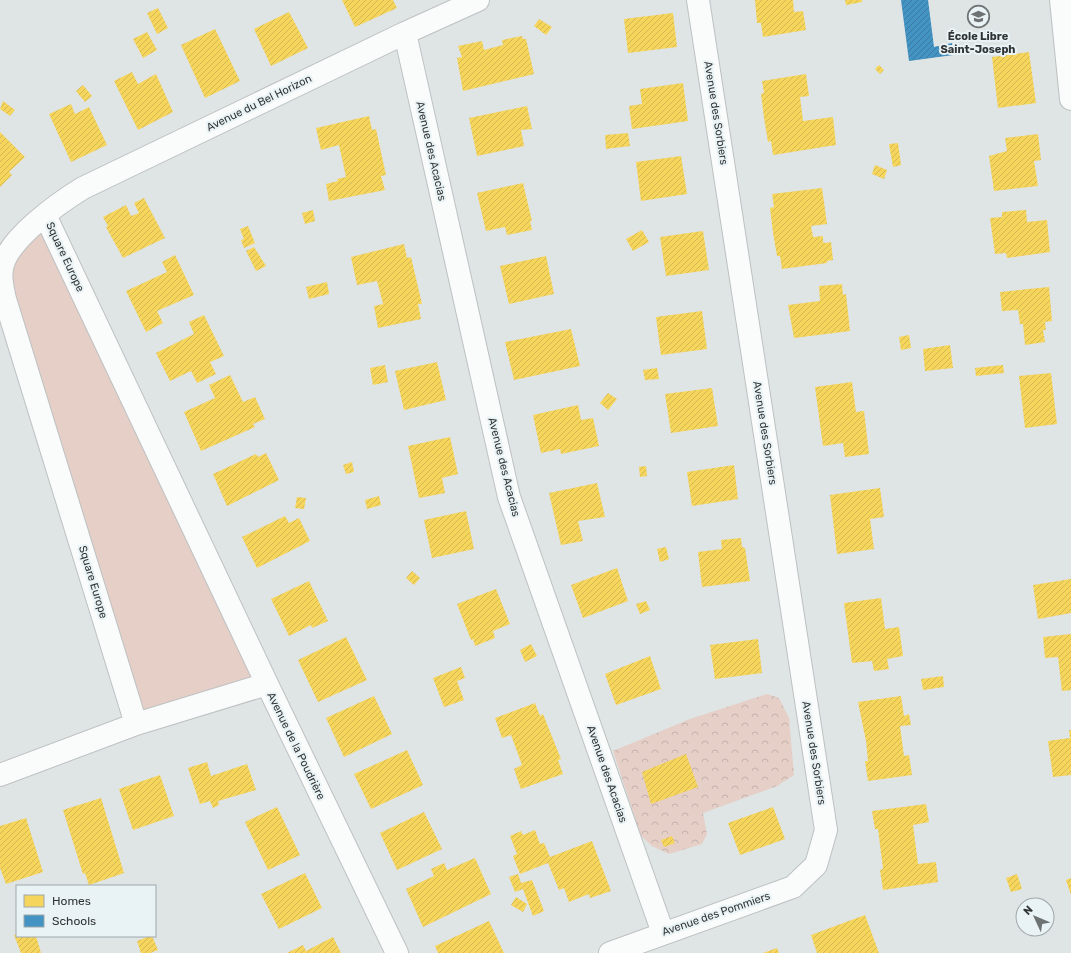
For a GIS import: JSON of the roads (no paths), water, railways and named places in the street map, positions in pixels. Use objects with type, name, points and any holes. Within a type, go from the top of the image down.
[{"type":"street","name":"Avenue du Bel Horizon","points":[[45,215],[64,199],[83,188],[405,33],[478,0]]},
{"type":"street","name":"Avenue des Sorbiers","points":[[698,0],[826,830],[816,865]]},
{"type":"street","points":[[1061,0],[1071,99]]},
{"type":"street","name":"Avenue des Acacias","points":[[405,33],[509,496],[663,933]]},
{"type":"street","name":"Square Europe","points":[[136,724],[55,457],[19,345],[2,284],[2,268],[7,256],[19,240],[45,215],[267,684]]},
{"type":"street","name":"Avenue de la Poudrière","points":[[0,775],[136,724],[267,684],[397,953]]},
{"type":"street","name":"Avenue des Pommiers","points":[[610,953],[793,887],[816,865]]},
{"type":"place","name":"École Libre Saint-Joseph","points":[[978,16]]}]
